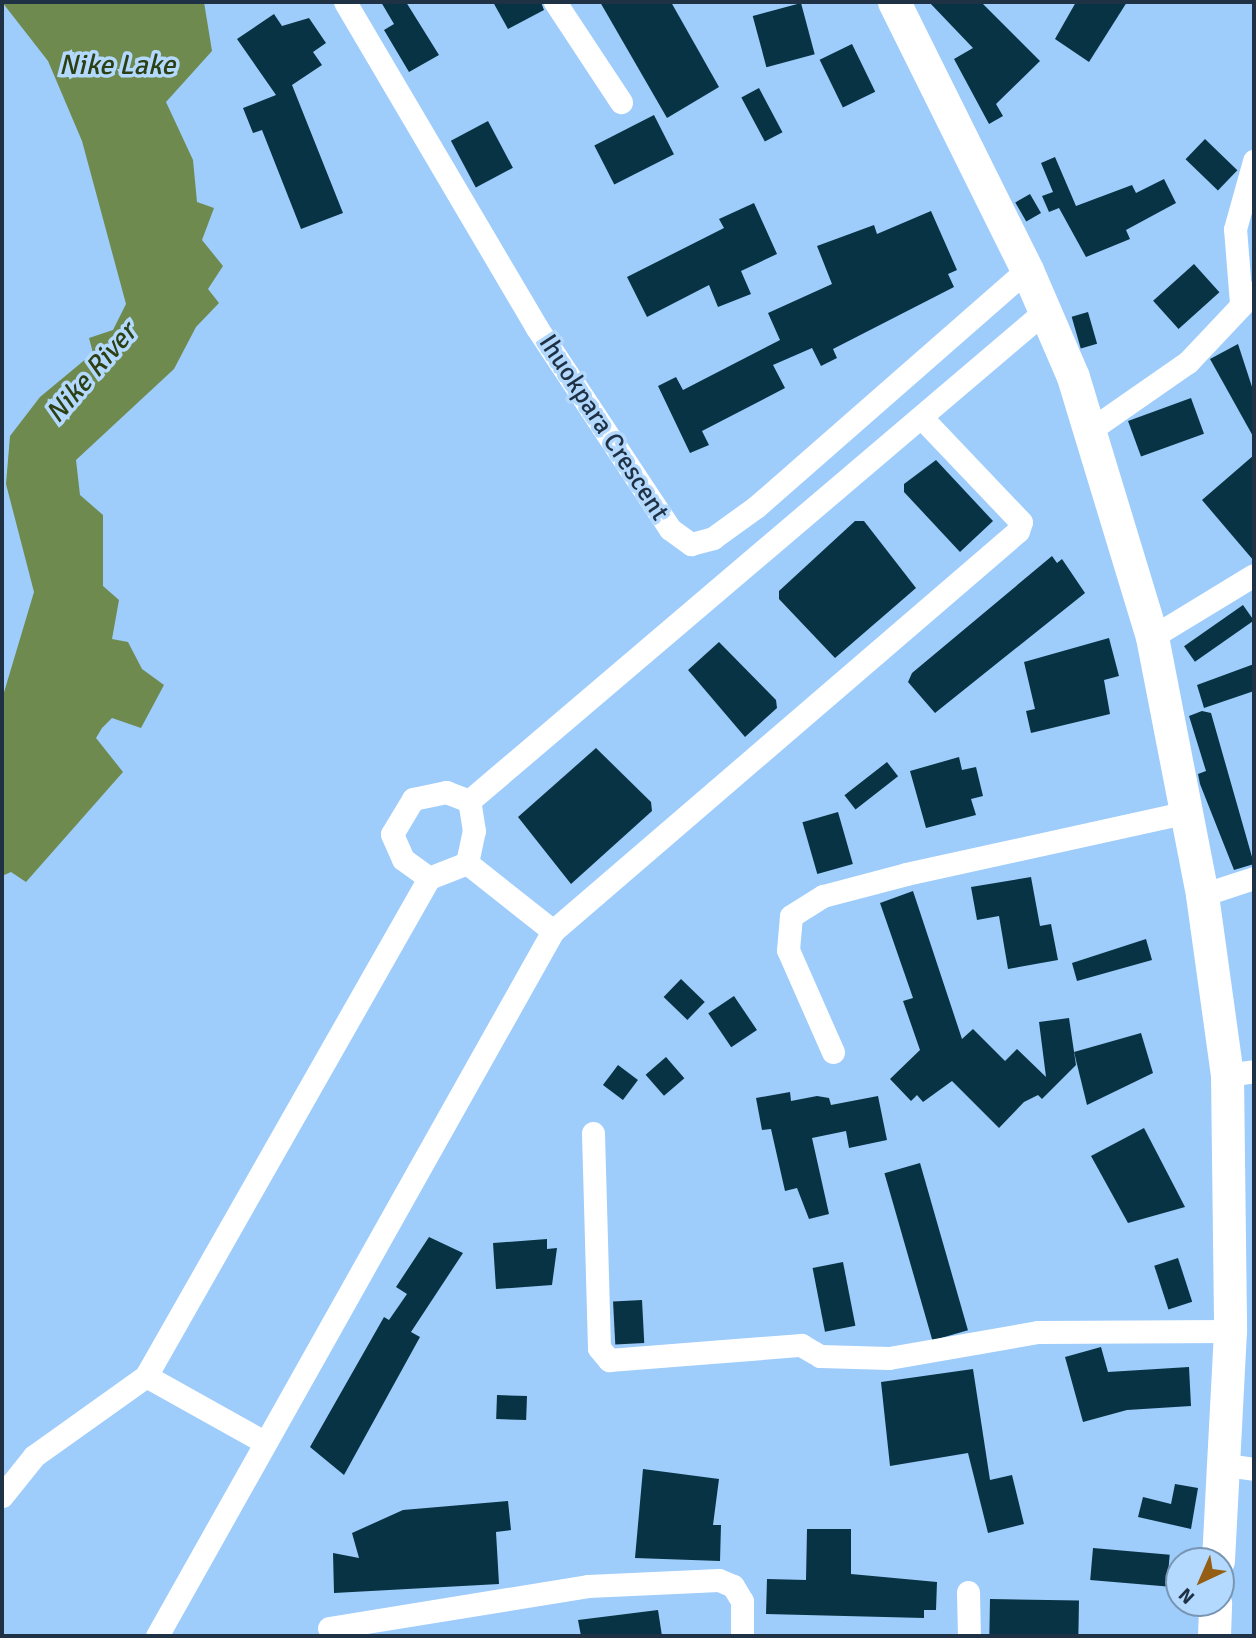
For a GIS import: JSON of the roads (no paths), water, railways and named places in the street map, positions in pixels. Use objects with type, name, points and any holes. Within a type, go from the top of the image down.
[{"type":"street","name":"Ihuokpara Crescent","points":[[345,2],[537,328],[670,529],[691,544],[713,538],[756,507],[1027,270]]},
{"type":"street","points":[[555,2],[621,102]]},
{"type":"street","points":[[894,2],[1027,270],[1093,428],[1152,637],[1183,813],[1241,1073],[1230,1331],[1240,1467],[1221,1547]]},
{"type":"street","points":[[1093,428],[1188,362],[1248,297],[1235,229],[1254,161]]},
{"type":"street","points":[[469,801],[1045,311]]},
{"type":"street","points":[[157,1636],[553,931],[1018,531],[1021,522],[922,418]]},
{"type":"street","points":[[1152,637],[1254,575]]},
{"type":"street","points":[[429,878],[403,859],[392,834],[412,799],[446,792],[469,801]]},
{"type":"street","points":[[467,863],[474,831],[469,801]]},
{"type":"street","points":[[833,1052],[788,950],[785,929],[791,916],[823,896],[906,874],[1183,813]]},
{"type":"street","points":[[467,863],[553,931]]},
{"type":"street","points":[[2,1496],[34,1456],[146,1376],[429,878],[467,863]]},
{"type":"street","points":[[1202,895],[1254,878]]},
{"type":"street","points":[[593,1133],[599,1348],[609,1360],[801,1345],[820,1356],[889,1359],[1038,1332],[1230,1331]]},
{"type":"street","points":[[146,1376],[264,1442]]},
{"type":"street","points":[[329,1629],[588,1586],[719,1580],[733,1586],[742,1601],[742,1636]]},
{"type":"street","points":[[968,1592],[969,1636]]},
{"type":"street","points":[[1214,1636],[1215,1617]]},
{"type":"water","name":"Nike Lake","points":[[2,2],[204,2],[212,51],[166,102],[193,160],[197,202],[214,208],[202,240],[223,266],[208,289],[219,303],[196,327],[174,369],[76,460],[80,495],[103,515],[103,586],[119,600],[112,639],[128,642],[142,669],[164,685],[141,728],[112,718],[102,728],[96,738],[123,772],[26,882],[11,872],[2,876],[2,699],[34,592],[6,484],[10,436],[40,397],[93,353],[89,338],[113,330],[126,304],[82,141],[48,61]]},
{"type":"water label","name":"Nike River","points":[[91,373]]}]
